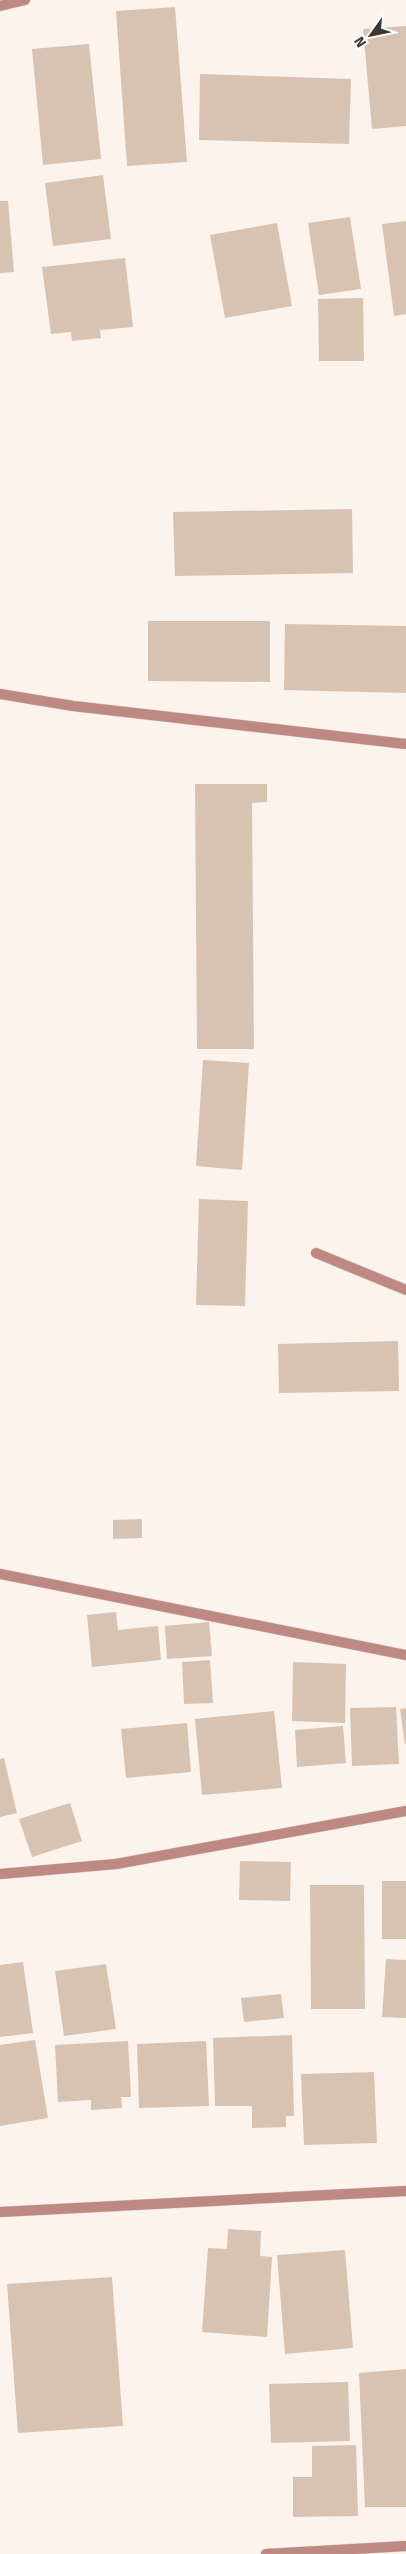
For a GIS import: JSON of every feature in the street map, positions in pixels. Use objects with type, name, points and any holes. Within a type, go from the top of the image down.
[{"type":"street","points":[[0,6],[25,0]]},
{"type":"street","points":[[0,694],[73,706],[406,744]]},
{"type":"street","points":[[316,1254],[406,1290]]},
{"type":"street","points":[[0,1574],[406,1655]]},
{"type":"street","points":[[0,1874],[116,1864],[406,1811]]},
{"type":"street","points":[[0,2212],[406,2192]]},
{"type":"street","points":[[266,2554],[406,2546]]},
{"type":"building","points":[[175,7],[187,162],[127,166],[116,11]]},
{"type":"building","points":[[406,26],[406,126],[372,129],[363,29]]},
{"type":"building","points":[[89,44],[101,159],[43,165],[32,49]]},
{"type":"building","points":[[200,74],[351,79],[349,144],[199,140]]},
{"type":"building","points":[[103,175],[111,239],[53,246],[45,183]]},
{"type":"building","points":[[0,201],[8,201],[14,272],[0,273]]},
{"type":"building","points":[[350,217],[361,289],[319,295],[308,223]]},
{"type":"building","points":[[406,221],[406,314],[394,316],[382,224]]},
{"type":"building","points":[[277,223],[292,306],[225,318],[210,235]]},
{"type":"building","points":[[125,258],[133,327],[100,330],[101,338],[72,341],[71,332],[51,334],[42,267]]},
{"type":"building","points":[[363,298],[364,361],[319,361],[318,299]]},
{"type":"building","points":[[352,509],[353,573],[175,576],[173,512]]},
{"type":"building","points":[[148,621],[270,621],[270,682],[148,681]]},
{"type":"building","points":[[285,624],[406,626],[406,693],[284,690]]},
{"type":"building","points":[[195,784],[267,784],[267,802],[252,803],[254,1049],[197,1049]]},
{"type":"building","points":[[203,1060],[249,1063],[242,1170],[196,1166]]},
{"type":"building","points":[[199,1199],[248,1201],[245,1306],[196,1305]]},
{"type":"building","points":[[398,1341],[399,1391],[279,1393],[278,1344]]},
{"type":"building","points":[[142,1519],[142,1538],[113,1539],[113,1520]]},
{"type":"building","points":[[116,1612],[118,1630],[158,1626],[161,1660],[92,1667],[87,1615]]},
{"type":"building","points":[[209,1622],[212,1656],[167,1659],[165,1626]]},
{"type":"building","points":[[210,1660],[213,1703],[184,1704],[182,1662]]},
{"type":"building","points":[[293,1662],[346,1664],[345,1723],[292,1721]]},
{"type":"building","points":[[396,1707],[399,1764],[352,1766],[350,1708]]},
{"type":"building","points":[[406,1708],[406,1744],[405,1744],[400,1709]]},
{"type":"building","points":[[274,1711],[282,1788],[202,1795],[195,1719]]},
{"type":"building","points":[[187,1723],[191,1772],[126,1778],[121,1729]]},
{"type":"building","points":[[343,1726],[346,1763],[297,1767],[295,1730]]},
{"type":"building","points":[[4,1758],[17,1813],[0,1817],[0,1759]]},
{"type":"building","points":[[70,1803],[82,1841],[32,1857],[19,1819]]},
{"type":"building","points":[[240,1861],[291,1862],[290,1901],[239,1900]]},
{"type":"building","points":[[382,1881],[406,1881],[406,1939],[382,1939]]},
{"type":"building","points":[[310,1885],[364,1885],[365,2009],[311,2009]]},
{"type":"building","points":[[386,1959],[406,1960],[406,2018],[382,2017]]},
{"type":"building","points":[[23,1962],[33,2033],[0,2037],[0,1965]]},
{"type":"building","points":[[106,1964],[116,2029],[64,2036],[55,1971]]},
{"type":"building","points":[[281,1994],[284,2018],[244,2022],[241,1998]]},
{"type":"building","points":[[292,2035],[294,2116],[286,2116],[286,2127],[252,2128],[252,2106],[215,2106],[213,2038]]},
{"type":"building","points":[[35,2040],[48,2118],[0,2126],[0,2045]]},
{"type":"building","points":[[128,2041],[131,2097],[121,2097],[122,2108],[91,2110],[91,2100],[58,2102],[55,2045]]},
{"type":"building","points":[[206,2041],[209,2106],[139,2108],[137,2044]]},
{"type":"building","points":[[374,2072],[377,2143],[304,2145],[301,2074]]},
{"type":"building","points":[[228,2229],[261,2231],[260,2256],[272,2257],[267,2337],[202,2332],[208,2248],[227,2249]]},
{"type":"building","points":[[345,2250],[353,2348],[285,2354],[277,2255]]},
{"type":"building","points":[[112,2277],[123,2426],[18,2433],[7,2284]]},
{"type":"building","points":[[406,2369],[406,2507],[365,2507],[359,2373]]},
{"type":"building","points":[[348,2382],[350,2441],[271,2443],[269,2384]]},
{"type":"building","points":[[356,2445],[358,2516],[293,2517],[293,2477],[312,2477],[312,2446]]}]
